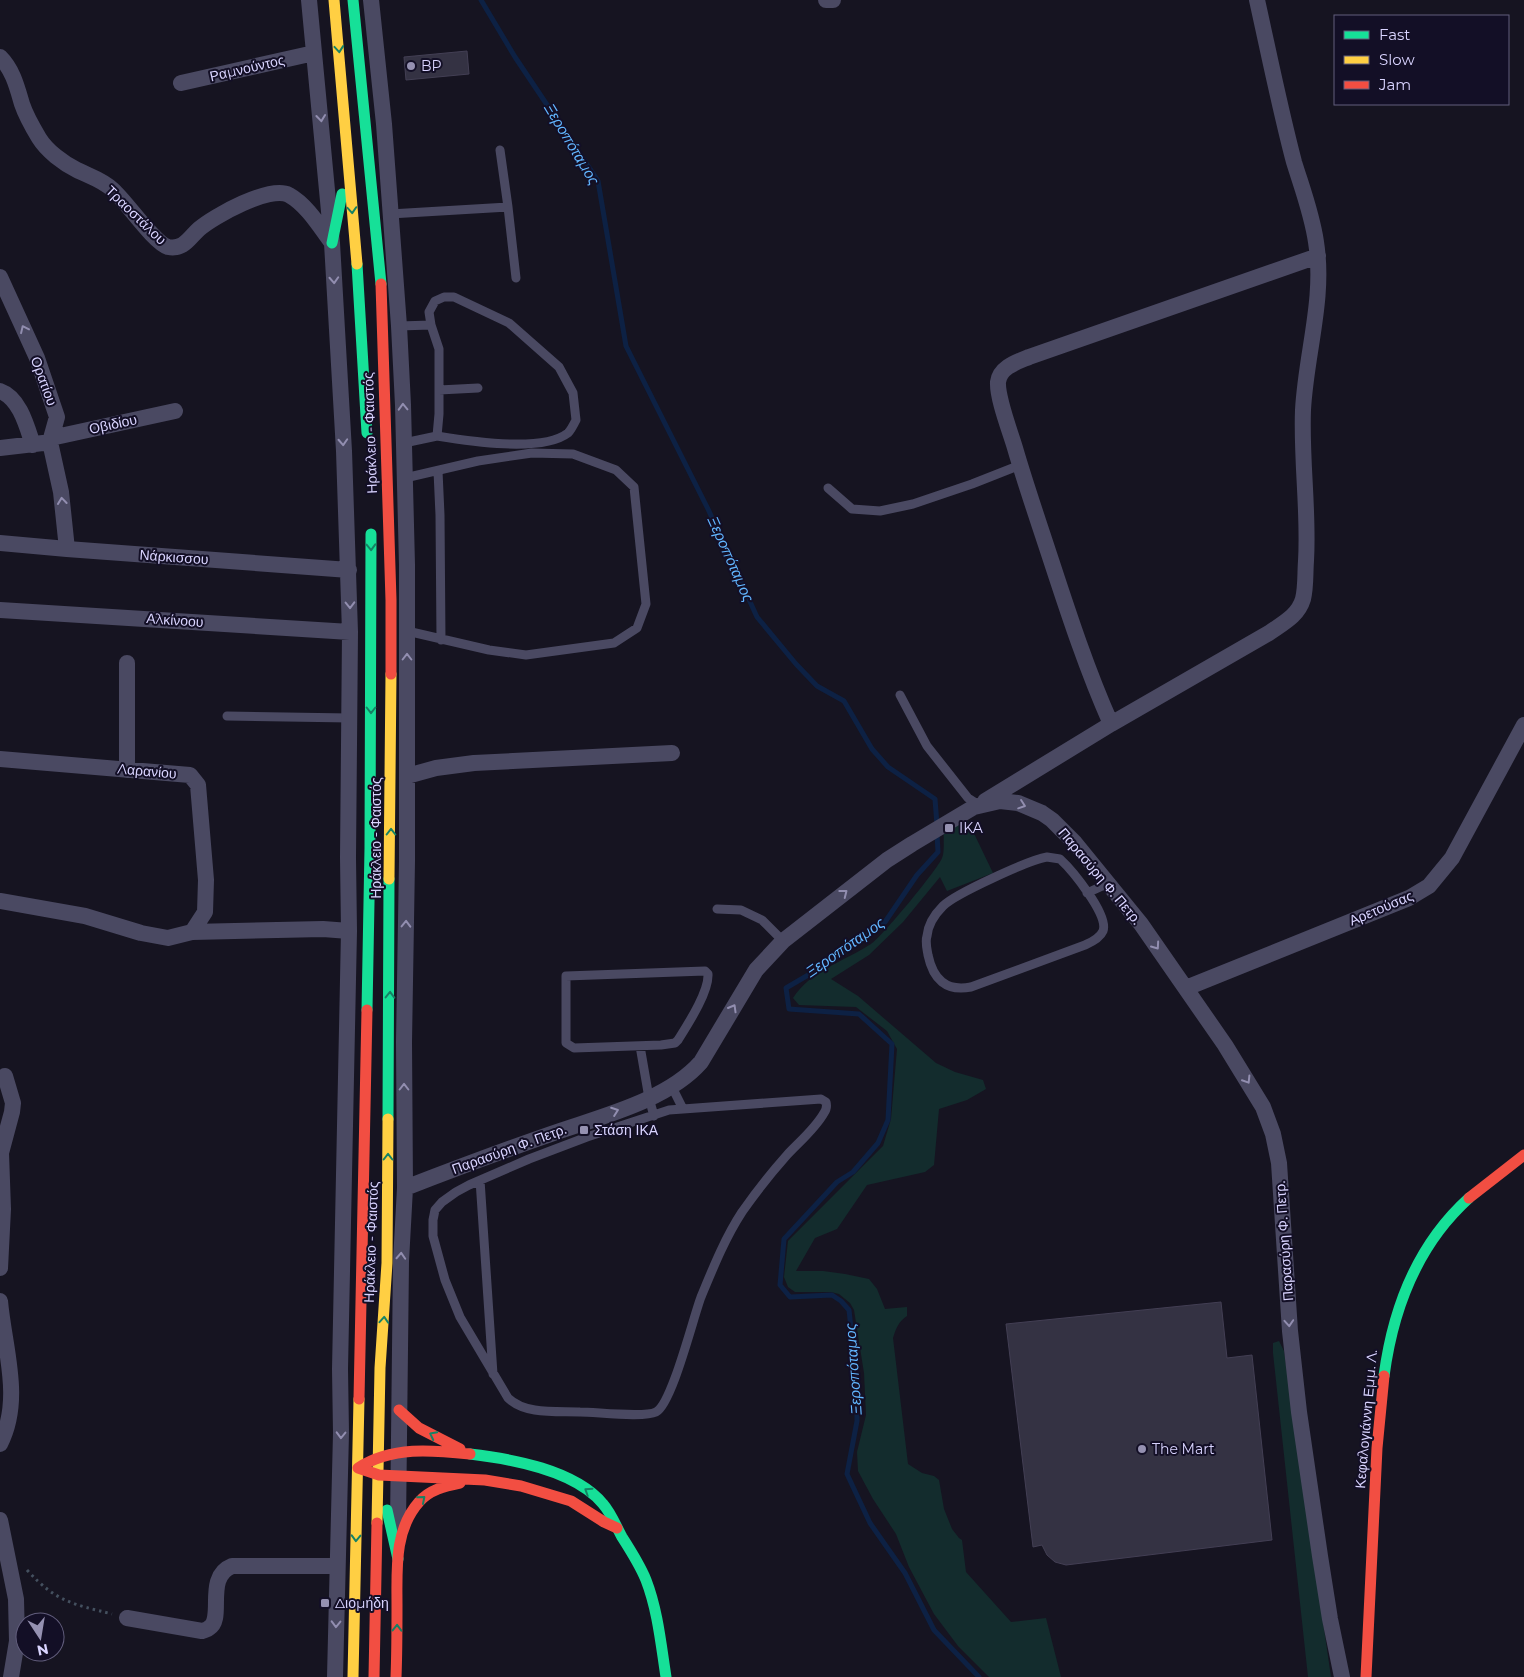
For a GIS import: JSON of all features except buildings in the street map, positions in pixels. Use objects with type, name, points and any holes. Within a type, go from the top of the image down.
[{"type":"main road","name":"Ηράκλειο - Φαιστός","points":[[334,0],[349,161],[367,446]]},
{"type":"main road","name":"Ηράκλειο - Φαιστός","points":[[353,0],[367,151],[382,214],[381,280],[391,600],[388,1263],[380,1368],[374,1677]]},
{"type":"main road","points":[[367,151],[384,124]]},
{"type":"main road","points":[[332,243],[349,161]]},
{"type":"main road","name":"Ηράκλειο - Φαιστός","points":[[353,1677],[370,848],[372,570],[370,522]]},
{"type":"main road","points":[[349,911],[359,887],[370,848]]},
{"type":"main road","points":[[389,1087],[398,1054],[404,1042]]},
{"type":"main road","name":"Κεφαλογιάννη Εμμ. Λ.","points":[[1366,1677],[1379,1422],[1385,1361],[1392,1323],[1412,1274],[1441,1226],[1463,1201],[1524,1155]]},
{"type":"main road","points":[[380,1368],[399,1410],[419,1428],[471,1454]]},
{"type":"main road","points":[[340,1369],[358,1427]]},
{"type":"main road","points":[[378,1456],[399,1410]]},
{"type":"main road","points":[[358,1468],[368,1460],[378,1456],[399,1453],[436,1452],[471,1454],[547,1471],[585,1488],[603,1502],[634,1555],[647,1584],[658,1628],[666,1677]]},
{"type":"main road","points":[[358,1468],[379,1475],[485,1480],[522,1486],[560,1497],[580,1506],[617,1528]]},
{"type":"main road","points":[[379,1475],[398,1559]]},
{"type":"main road","points":[[396,1677],[398,1559],[405,1524],[419,1502],[436,1490],[460,1483],[485,1480]]},
{"type":"main road","points":[[337,1540],[358,1489]]},
{"type":"street","points":[[309,0],[332,243],[349,570],[350,632],[349,931],[340,1369],[341,1433],[334,1677]]},
{"type":"street","points":[[371,0],[384,124],[382,214],[396,282],[405,478],[408,776],[404,1042],[405,1188],[401,1261],[398,1559]]},
{"type":"street","points":[[826,0],[833,0]]},
{"type":"street","points":[[977,806],[1111,724],[1269,633],[1293,617],[1301,604],[1306,548],[1303,408],[1318,303],[1318,256],[1313,224],[1285,125],[1257,0]]},
{"type":"street","name":"Ραμνούντος","points":[[181,84],[314,54]]},
{"type":"street","name":"Τραοστάλου","points":[[0,57],[13,74],[23,107],[40,140],[57,157],[74,169],[110,187],[119,195],[135,216],[167,246],[177,247],[186,243],[211,219],[257,197],[275,194],[288,194],[302,206],[332,243]]},
{"type":"street","points":[[1111,724],[1094,686],[1074,630],[1020,465],[998,383],[1002,372],[1009,366],[1056,347],[1318,256]]},
{"type":"street","name":"Ορατίου","points":[[0,277],[37,358],[57,417],[50,440],[61,492],[67,549]]},
{"type":"street","points":[[0,391],[10,396],[14,402],[33,445]]},
{"type":"street","name":"Οβιδίου","points":[[0,448],[33,445],[175,411]]},
{"type":"street","name":"Νάρκισσου","points":[[0,543],[349,570]]},
{"type":"street","name":"Αλκίνοου","points":[[0,610],[350,632]]},
{"type":"street","points":[[127,663],[127,770]]},
{"type":"street","name":"Αρετούσας","points":[[1186,988],[1409,898],[1429,886],[1452,858],[1524,725]]},
{"type":"street","points":[[408,776],[436,768],[474,763],[672,753]]},
{"type":"street","name":"Λαρανίου","points":[[0,759],[190,775],[198,784],[206,880],[205,912],[192,932]]},
{"type":"street","name":"Παρασύρη Φ. Πετρ.","points":[[405,1188],[649,1098],[672,1087],[693,1071],[700,1062],[756,970],[783,941],[887,860],[977,806],[1009,801],[1042,813],[1052,820],[1075,843],[1111,882],[1225,1045],[1263,1107],[1273,1134],[1283,1207],[1290,1331],[1299,1412],[1327,1601],[1342,1677]]},
{"type":"street","points":[[0,901],[85,916],[141,933],[168,938],[192,932],[323,929],[349,931]]},
{"type":"street","points":[[0,1268],[2,1226],[1,1153],[13,1103],[5,1076]]},
{"type":"street","points":[[0,1301],[11,1379],[7,1426],[0,1444]]},
{"type":"street","points":[[0,1520],[16,1599],[17,1641],[11,1677]]},
{"type":"street","points":[[127,1618],[202,1631],[214,1623],[217,1587],[221,1573],[227,1568],[232,1566],[337,1566]]},
{"type":"lane","points":[[500,150],[516,278]]},
{"type":"lane","points":[[382,214],[508,207]]},
{"type":"lane","points":[[404,443],[437,436],[504,445],[550,441],[568,433],[576,420],[573,393],[559,366],[509,323],[454,297],[444,297],[435,301],[430,312],[431,325],[439,350],[437,436]]},
{"type":"lane","points":[[399,326],[431,325]]},
{"type":"lane","points":[[439,390],[478,388]]},
{"type":"lane","points":[[405,478],[478,462],[532,453],[573,454],[616,470],[634,487],[646,604],[637,628],[614,643],[526,655],[489,650],[407,631]]},
{"type":"lane","points":[[828,488],[852,509],[880,511],[914,504],[1020,465]]},
{"type":"lane","points":[[438,471],[441,640]]},
{"type":"lane","points":[[900,695],[927,746],[968,798],[977,806]]},
{"type":"lane","points":[[228,716],[350,718]]},
{"type":"lane","points":[[1046,857],[1060,859],[1087,893],[1102,914],[1104,921],[1103,931],[1094,941],[983,983],[961,989],[946,985],[938,979],[934,972],[927,949],[926,940],[929,927],[943,906],[960,895],[1030,862],[1046,857]]},
{"type":"lane","points":[[1087,893],[1111,882]]},
{"type":"lane","points":[[717,909],[741,910],[762,920],[783,941]]},
{"type":"lane","points":[[705,971],[708,974],[708,980],[696,1009],[678,1040],[668,1044],[640,1046],[574,1048],[566,1043],[566,976],[705,971]]},
{"type":"lane","points":[[640,1046],[654,1116]]},
{"type":"lane","points":[[672,1087],[683,1109]]},
{"type":"lane","points":[[822,1099],[826,1102],[827,1106],[816,1124],[761,1186],[730,1232],[702,1296],[677,1372],[661,1408],[656,1412],[637,1414],[529,1409],[515,1404],[508,1398],[494,1376],[454,1303],[444,1280],[433,1236],[435,1210],[442,1202],[456,1192],[480,1180],[587,1137],[654,1116],[670,1110],[822,1099]]},
{"type":"lane","points":[[480,1180],[494,1376]]},
{"type":"path","points":[[25,1567],[51,1594],[70,1604],[127,1618]]},
{"type":"green space","points":[[968,821],[993,873],[947,891],[940,877],[903,922],[869,955],[831,979],[858,996],[936,1063],[955,1072],[983,1080],[986,1089],[967,1100],[939,1109],[934,1165],[925,1172],[867,1185],[837,1229],[815,1238],[796,1271],[823,1271],[869,1279],[877,1289],[885,1309],[907,1307],[907,1316],[898,1325],[893,1338],[908,1464],[922,1473],[934,1476],[939,1480],[944,1509],[952,1529],[962,1540],[966,1572],[1011,1622],[1046,1618],[1061,1677],[989,1677],[958,1646],[934,1614],[909,1567],[896,1534],[873,1499],[858,1471],[857,1452],[866,1415],[864,1373],[854,1310],[850,1303],[839,1294],[831,1292],[795,1292],[788,1287],[784,1277],[788,1241],[883,1146],[891,1119],[897,1049],[887,1031],[856,1007],[799,1005],[793,998],[800,989],[818,974],[871,944],[886,930],[938,865],[943,855],[944,831]]},
{"type":"green space","points":[[1279,1341],[1284,1351],[1331,1677],[1308,1677],[1273,1353],[1273,1343]]},
{"type":"waterway","name":"Ξεροπόταμος","points":[[481,0],[515,57],[598,181],[626,346],[708,509],[757,617],[817,686],[844,701],[872,749],[888,767],[935,799],[937,825]]},
{"type":"waterway","name":"Ξεροπόταμος","points":[[937,834],[938,852],[917,875],[885,922],[827,964],[786,988],[789,1009],[859,1014],[892,1044],[888,1120],[878,1143],[853,1172],[837,1182],[784,1239],[780,1285],[790,1297],[832,1295],[849,1310],[857,1383],[857,1421],[847,1474],[870,1523],[905,1573],[934,1630],[979,1677]]},
{"type":"traffic: fast","points":[[353,0],[381,284]]},
{"type":"traffic: fast","points":[[332,243],[342,194]]},
{"type":"traffic: fast","points":[[357,264],[367,433]]},
{"type":"traffic: fast","points":[[367,1010],[370,848],[371,534]]},
{"type":"traffic: fast","points":[[388,1119],[389,879]]},
{"type":"traffic: fast","points":[[1384,1376],[1394,1326],[1410,1279],[1435,1236],[1469,1198]]},
{"type":"traffic: fast","points":[[470,1454],[505,1459],[542,1468],[576,1483],[591,1492],[603,1504],[611,1515],[646,1580],[661,1640],[666,1677]]},
{"type":"traffic: fast","points":[[387,1510],[398,1559]]},
{"type":"traffic: slow","points":[[334,0],[357,264]]},
{"type":"traffic: slow","points":[[389,879],[391,674]]},
{"type":"traffic: slow","points":[[377,1523],[380,1368],[387,1263],[388,1119]]},
{"type":"traffic: slow","points":[[353,1677],[359,1399]]},
{"type":"traffic: jam","points":[[381,284],[391,600],[391,674]]},
{"type":"traffic: jam","points":[[359,1399],[367,1010]]},
{"type":"traffic: jam","points":[[1469,1198],[1524,1155]]},
{"type":"traffic: jam","points":[[1366,1677],[1377,1448],[1384,1376]]},
{"type":"traffic: jam","points":[[399,1410],[419,1428],[460,1449]]},
{"type":"traffic: jam","points":[[470,1454],[413,1451],[384,1456],[358,1468],[379,1475],[485,1480],[521,1486],[571,1501],[617,1528]]},
{"type":"traffic: jam","points":[[396,1677],[397,1564],[405,1525],[419,1502],[428,1494],[443,1487],[460,1483]]},
{"type":"traffic: jam","points":[[374,1677],[377,1523]]},
{"type":"place","name":"BP","points":[[411,66]]},
{"type":"place","name":"IKA","points":[[949,828]]},
{"type":"place","name":"Στάση ΙΚΑ","points":[[584,1130]]},
{"type":"place","name":"The Mart","points":[[1142,1449]]},
{"type":"place","name":"Διομήδη","points":[[325,1603]]}]
